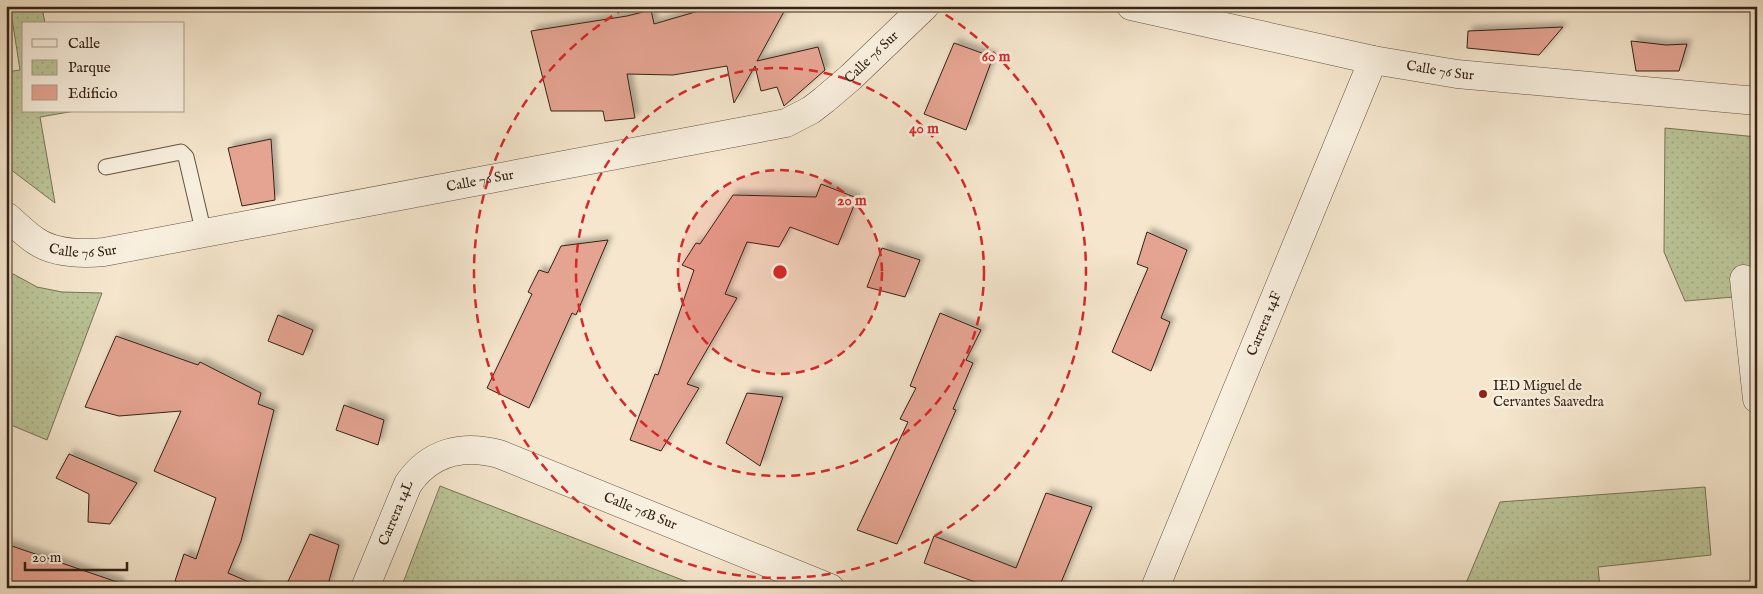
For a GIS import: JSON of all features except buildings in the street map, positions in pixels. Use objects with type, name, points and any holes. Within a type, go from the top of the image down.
[{"type":"street","name":"Calle 76 Sur","points":[[6,216],[37,242],[53,249],[87,253],[118,250],[786,123],[811,110],[824,100],[851,77],[925,6]]},
{"type":"street","name":"Calle 76 Sur","points":[[1130,6],[1373,60],[1457,74],[1757,101]]},
{"type":"street","name":"Carrera 14F","points":[[1156,588],[1373,60]]},
{"type":"street","points":[[1744,279],[1757,399]]},
{"type":"street","name":"Calle 76B Sur","points":[[447,453],[473,449],[499,454],[830,588]]},
{"type":"street","name":"Carrera 14L","points":[[365,588],[408,484],[423,466],[447,453]]},
{"type":"lane","points":[[106,167],[182,152],[186,157],[204,234]]},
{"type":"green space","points":[[10,6],[42,6],[45,22],[22,22],[22,112],[69,112],[40,117],[55,203],[6,166],[6,72],[20,70]]},
{"type":"green space","points":[[1665,128],[1757,137],[1757,277],[1746,296],[1685,301],[1664,252]]},
{"type":"green space","points":[[6,270],[37,287],[62,292],[102,293],[47,440],[6,423]]},
{"type":"green space","points":[[440,486],[703,588],[401,588]]},
{"type":"green space","points":[[1705,487],[1711,555],[1598,567],[1600,588],[1464,588],[1500,502]]},
{"type":"place","name":"IED Miguel de Cervantes Saavedra","points":[[1483,394]]}]
